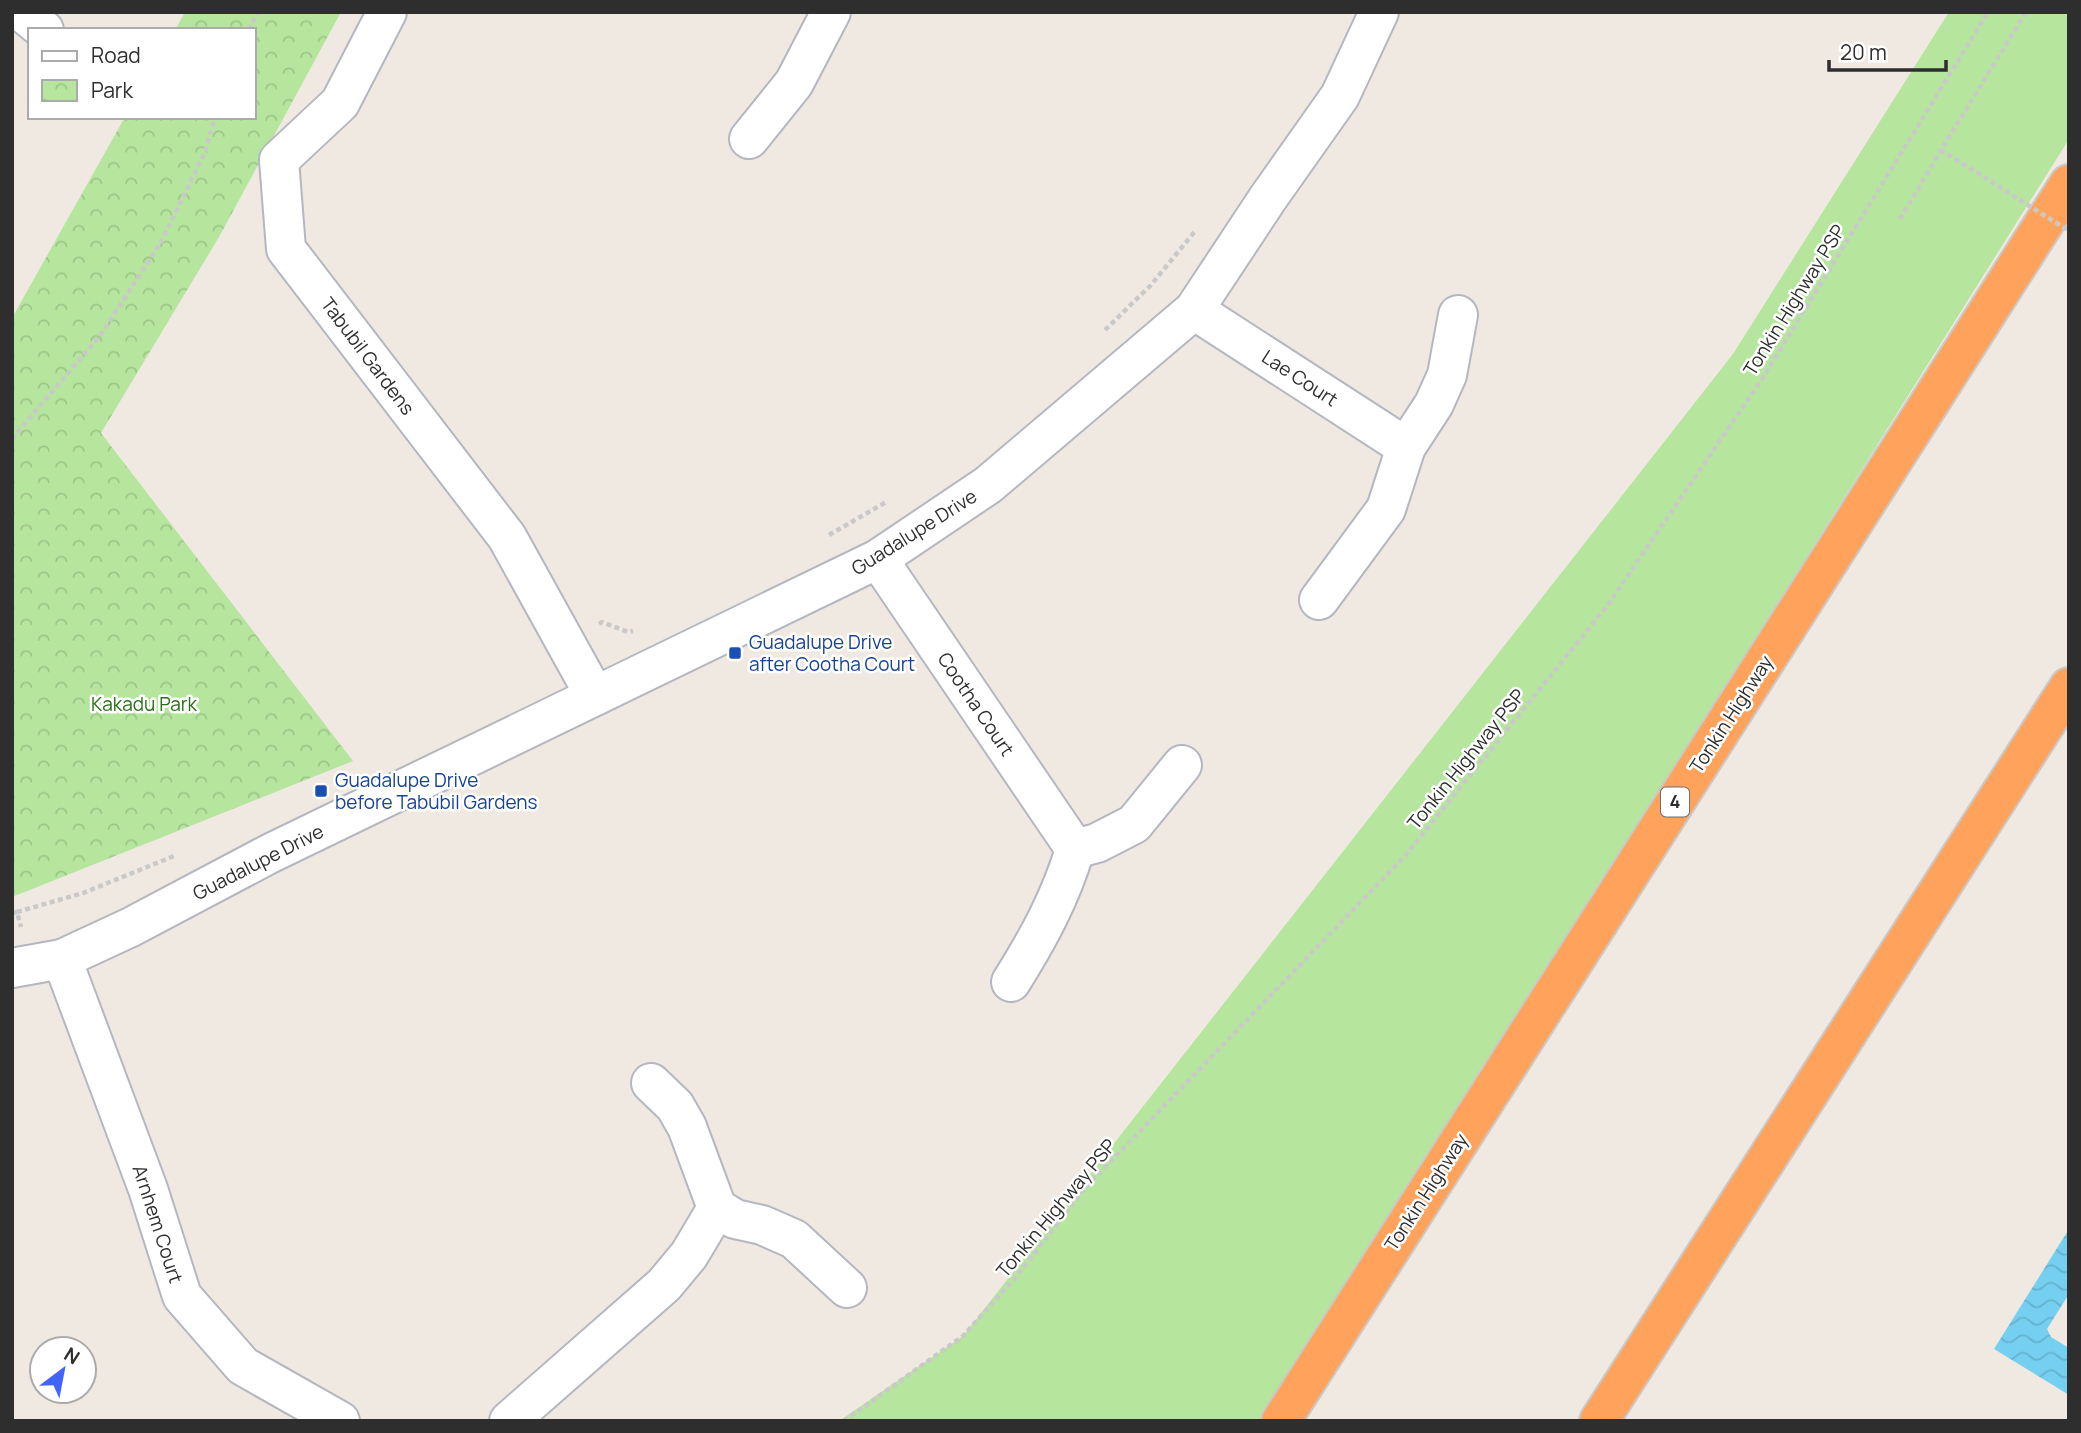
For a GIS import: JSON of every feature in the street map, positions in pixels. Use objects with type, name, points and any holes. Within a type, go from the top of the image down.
[{"type":"highway","name":"Tonkin Highway","points":[[1281,1421],[2069,184]]},
{"type":"highway","points":[[1599,1421],[2069,687]]},
{"type":"street","points":[[22,12],[42,28]]},
{"type":"street","name":"Tabubil Gardens","points":[[387,12],[340,103],[279,160],[286,249],[507,537],[595,696]]},
{"type":"street","points":[[749,138],[794,83],[831,12]]},
{"type":"street","name":"Guadalupe Drive","points":[[12,968],[62,960],[269,855],[878,559],[988,485],[1194,310],[1340,96],[1379,12]]},
{"type":"street","name":"Lae Court","points":[[1194,310],[1406,447]]},
{"type":"street","points":[[1319,600],[1387,509],[1406,447],[1434,404],[1447,375],[1458,315]]},
{"type":"street","name":"Cootha Court","points":[[878,559],[1075,849]]},
{"type":"street","points":[[1011,982],[1034,947],[1054,907],[1075,849],[1108,839],[1135,824],[1182,765]]},
{"type":"street","name":"Arnhem Court","points":[[62,960],[148,1189],[182,1296],[243,1366],[341,1421]]},
{"type":"street","points":[[651,1083],[675,1106],[687,1127],[717,1208],[735,1219],[762,1225],[794,1239],[847,1288]]},
{"type":"street","points":[[509,1421],[664,1285],[690,1255],[717,1208]]},
{"type":"path","points":[[250,28],[258,12]]},
{"type":"path","name":"Tonkin Highway PSP","points":[[844,1421],[963,1336],[1014,1279],[1085,1188],[1413,846],[1615,594],[1762,379],[1988,12]]},
{"type":"path","points":[[1900,219],[2026,12]]},
{"type":"path","points":[[12,439],[102,333],[162,242],[205,152],[214,119]]},
{"type":"path","points":[[1941,150],[2069,231]]},
{"type":"path","points":[[1097,338],[1151,285],[1205,219]]},
{"type":"path","points":[[827,536],[895,497]]},
{"type":"path","points":[[565,642],[602,622],[628,632],[637,630]]},
{"type":"path","points":[[17,912],[83,893],[184,853]]},
{"type":"green space","name":"Kakadu Park","points":[[185,12],[341,12],[219,237],[101,433],[353,761],[12,897],[12,318],[124,119],[256,119],[256,28],[176,28]]},
{"type":"green space","points":[[1949,12],[2069,12],[2069,139],[1265,1421],[839,1421],[963,1336],[1733,354]]},
{"type":"water","points":[[2069,1229],[2069,1294],[2047,1329],[2051,1337],[2069,1348],[2069,1395],[1994,1349]]},
{"type":"place","name":"Guadalupe Drive after Cootha Court","points":[[735,653]]},
{"type":"place","name":"Guadalupe Drive before Tabubil Gardens","points":[[321,791]]}]
